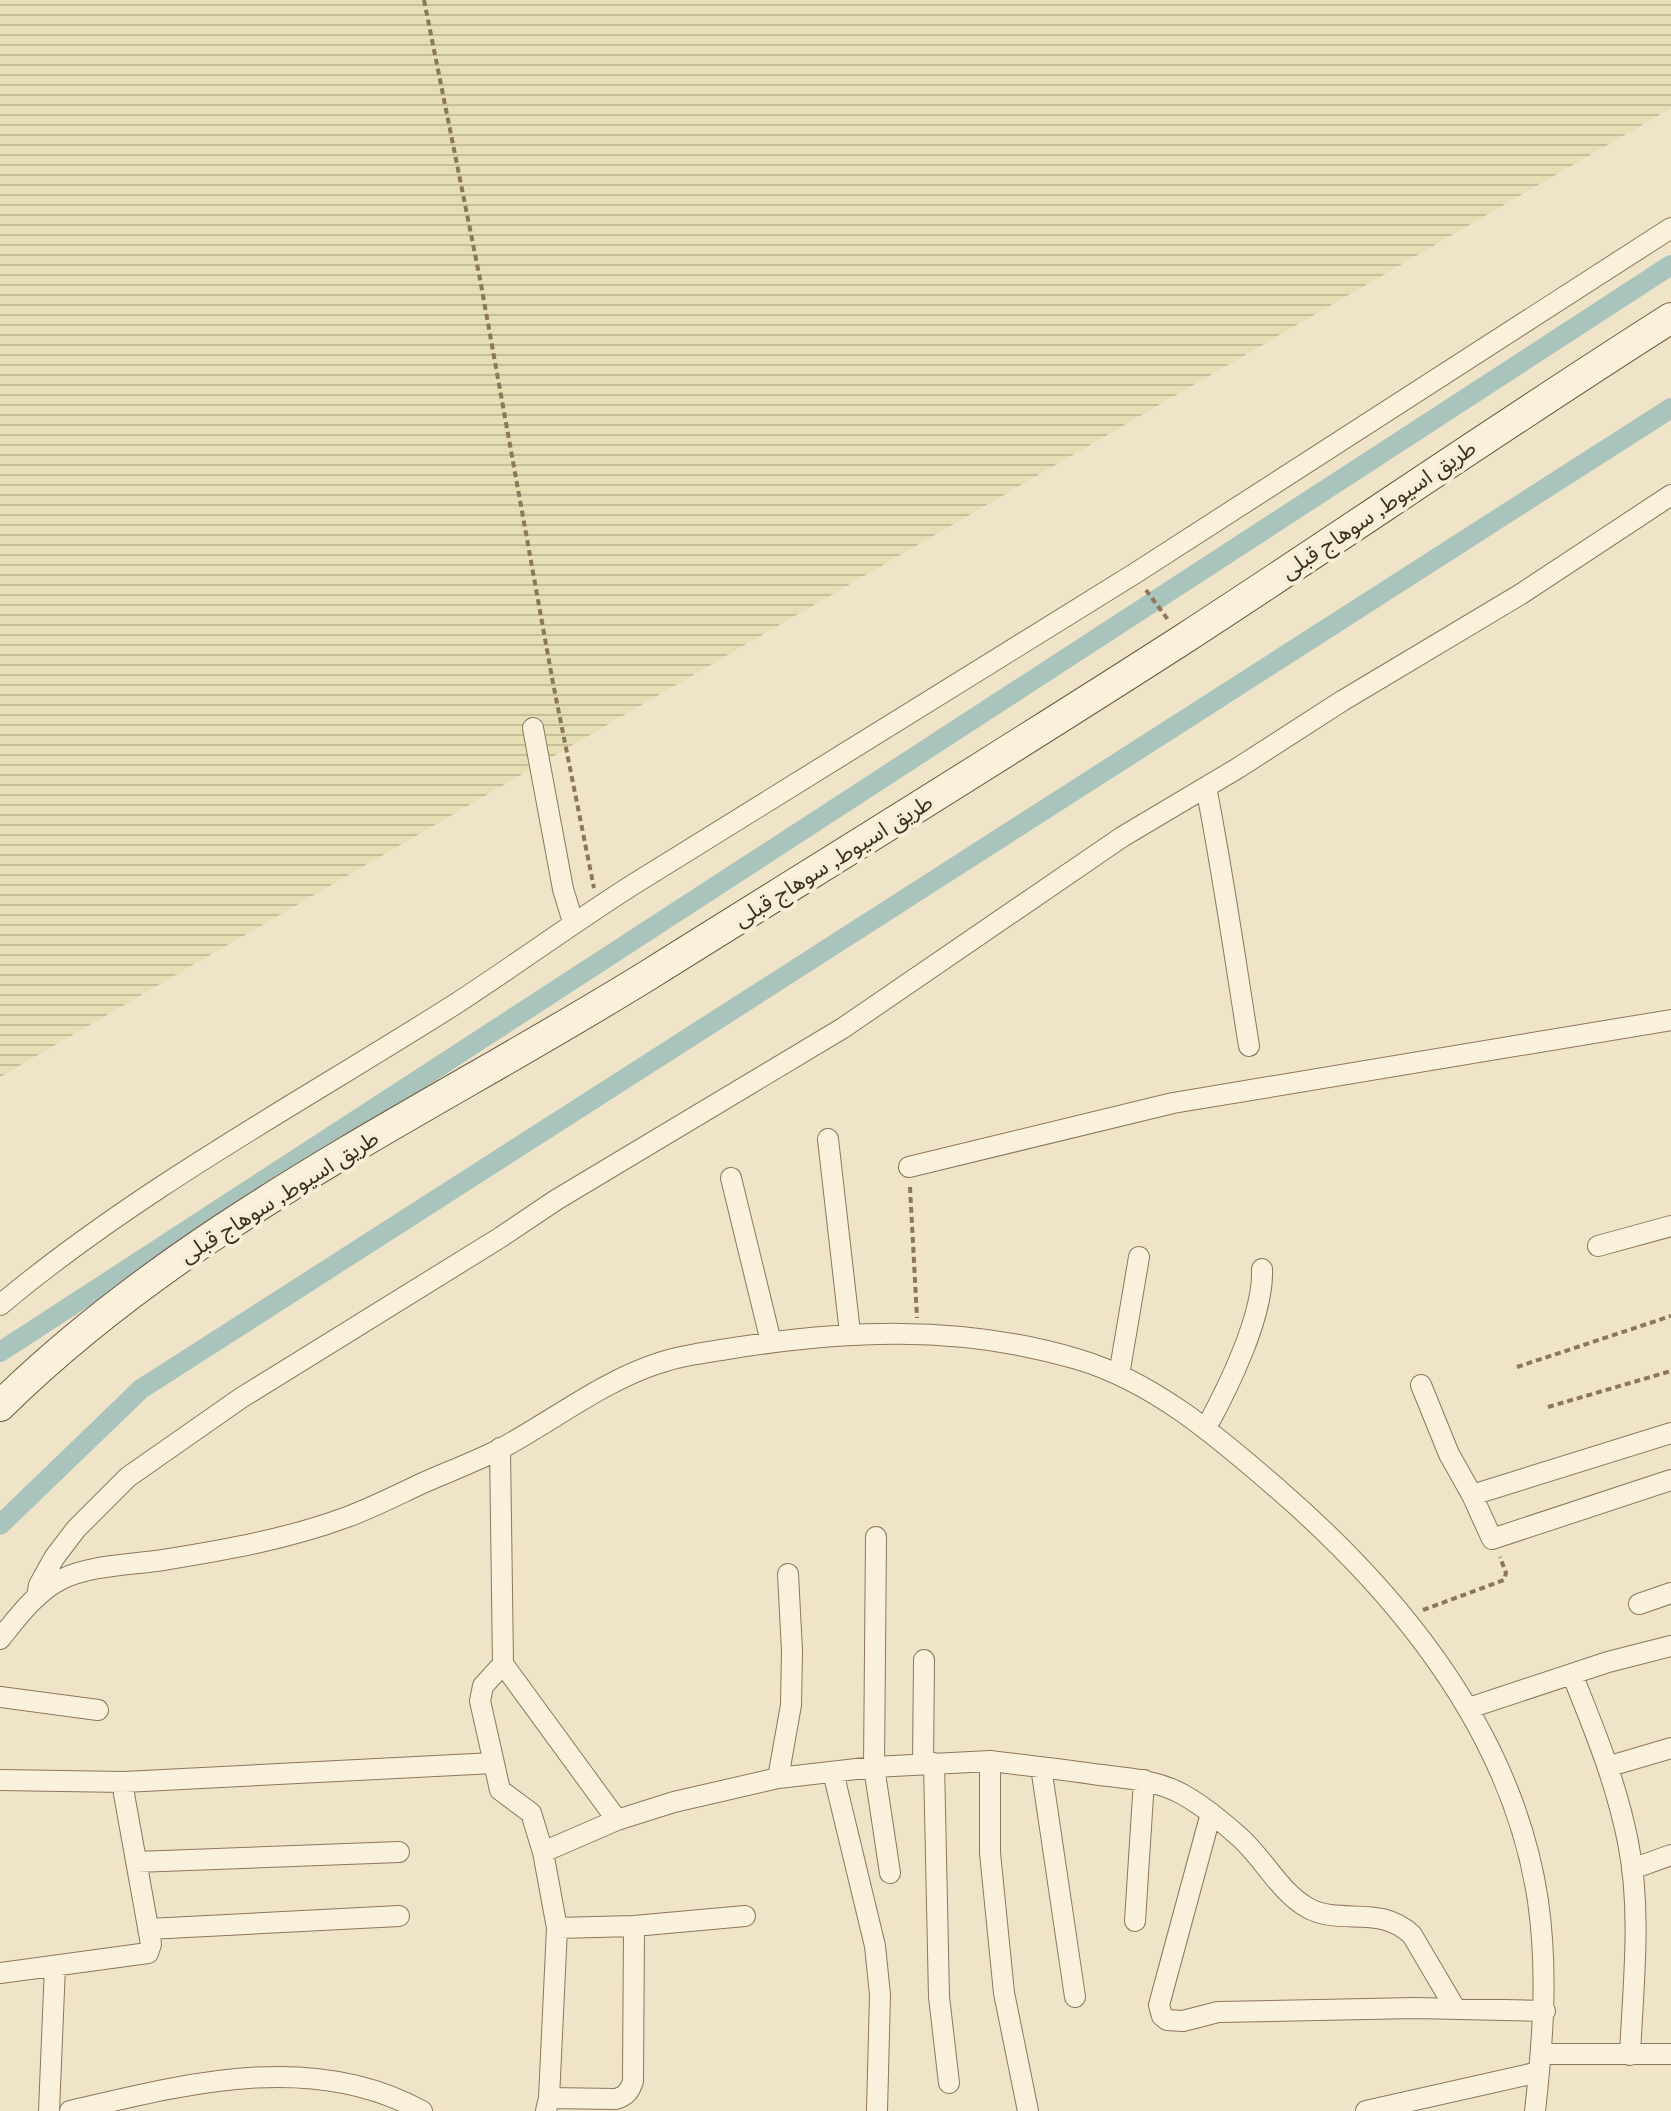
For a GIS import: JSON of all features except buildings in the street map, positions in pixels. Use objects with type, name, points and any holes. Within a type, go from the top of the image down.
[{"type":"main road","name":"طريق اسيوط, سوهاج قبلى","points":[[0,1406],[97,1320],[184,1254],[389,1127],[586,1013],[884,828],[1189,635],[1671,318]]},
{"type":"street","points":[[0,1305],[91,1233],[189,1168],[458,1002],[599,905],[1134,574],[1671,228]]},
{"type":"street","points":[[37,1597],[39,1585],[54,1558],[76,1529],[128,1477],[228,1407],[556,1200],[843,1028],[1068,873],[1342,701],[1521,594],[1671,495]]},
{"type":"street","points":[[533,728],[563,889],[573,922]]},
{"type":"street","points":[[1206,787],[1226,887],[1249,1046]]},
{"type":"street","points":[[909,1167],[1173,1103],[1671,1020]]},
{"type":"street","points":[[828,1139],[850,1333]]},
{"type":"street","points":[[731,1178],[771,1342]]},
{"type":"street","points":[[1598,1246],[1671,1226]]},
{"type":"street","points":[[1119,1375],[1139,1257]]},
{"type":"street","points":[[1206,1428],[1226,1392],[1244,1347],[1261,1290],[1262,1269]]},
{"type":"street","points":[[0,1639],[37,1597],[59,1581],[71,1576],[233,1549],[335,1521],[500,1448],[618,1381],[660,1362],[771,1342],[850,1333],[918,1332],[992,1341],[1075,1358],[1119,1375],[1206,1428],[1335,1540],[1406,1616],[1469,1708],[1507,1790],[1526,1842],[1538,1900],[1545,2011],[1535,2111]]},
{"type":"street","points":[[1421,1385],[1449,1454],[1492,1539],[1671,1480]]},
{"type":"street","points":[[1472,1495],[1671,1433]]},
{"type":"street","points":[[500,1448],[503,1664],[617,1820]]},
{"type":"street","points":[[876,1537],[874,1767],[890,1873]]},
{"type":"street","points":[[778,1778],[791,1705],[788,1574]]},
{"type":"street","points":[[1639,1604],[1671,1593]]},
{"type":"street","points":[[1469,1708],[1608,1662],[1671,1646]]},
{"type":"street","points":[[924,1660],[939,1997],[949,2083]]},
{"type":"street","points":[[503,1664],[483,1686],[480,1701],[500,1790],[531,1813],[543,1852],[557,1928],[548,2104],[616,2099],[624,2097],[631,2089],[634,1926]]},
{"type":"street","points":[[1572,1674],[1610,1766],[1632,1869],[1635,1926],[1630,2055]]},
{"type":"street","points":[[0,1697],[98,1710]]},
{"type":"street","points":[[1610,1766],[1671,1748]]},
{"type":"street","points":[[990,1761],[990,1853],[1004,1993],[1028,2111]]},
{"type":"street","points":[[543,1852],[617,1820],[674,1802],[778,1778],[874,1767],[990,1761],[1144,1780],[1180,1793],[1211,1813],[1243,1839],[1290,1895],[1308,1908],[1324,1914],[1376,1917],[1403,1927],[1412,1935],[1455,2008]]},
{"type":"street","points":[[0,1780],[124,1782],[494,1763]]},
{"type":"street","points":[[1041,1767],[1075,1997]]},
{"type":"street","points":[[833,1772],[875,1946],[880,1995],[877,2111]]},
{"type":"street","points":[[1135,1921],[1144,1780]]},
{"type":"street","points":[[0,1973],[148,1953],[151,1944],[124,1782]]},
{"type":"street","points":[[1211,1813],[1159,2005],[1162,2016],[1167,2020],[1183,2021],[1218,2012],[1455,2008],[1545,2011]]},
{"type":"street","points":[[136,1862],[399,1852]]},
{"type":"street","points":[[1632,1869],[1671,1855]]},
{"type":"street","points":[[148,1929],[399,1916]]},
{"type":"street","points":[[557,1928],[634,1926],[745,1916]]},
{"type":"street","points":[[49,2111],[55,1966]]},
{"type":"street","points":[[1366,2111],[1434,2104],[1540,2063],[1671,2054]]},
{"type":"street","points":[[70,2111],[197,2082],[306,2078],[354,2083],[393,2095],[422,2111]]},
{"type":"path","points":[[424,0],[480,279],[553,683],[599,905]]},
{"type":"path","points":[[1139,581],[1162,612]]},
{"type":"path","points":[[909,1167],[918,1332]]},
{"type":"path","points":[[1517,1367],[1671,1316]]},
{"type":"path","points":[[1548,1407],[1671,1371]]},
{"type":"path","points":[[1406,1616],[1506,1577]]},
{"type":"shaded area","points":[[0,0],[1671,0],[1671,108],[0,1077]]},
{"type":"waterway","points":[[0,1352],[1671,265]]},
{"type":"waterway","points":[[0,1525],[141,1389],[1671,408]]}]
